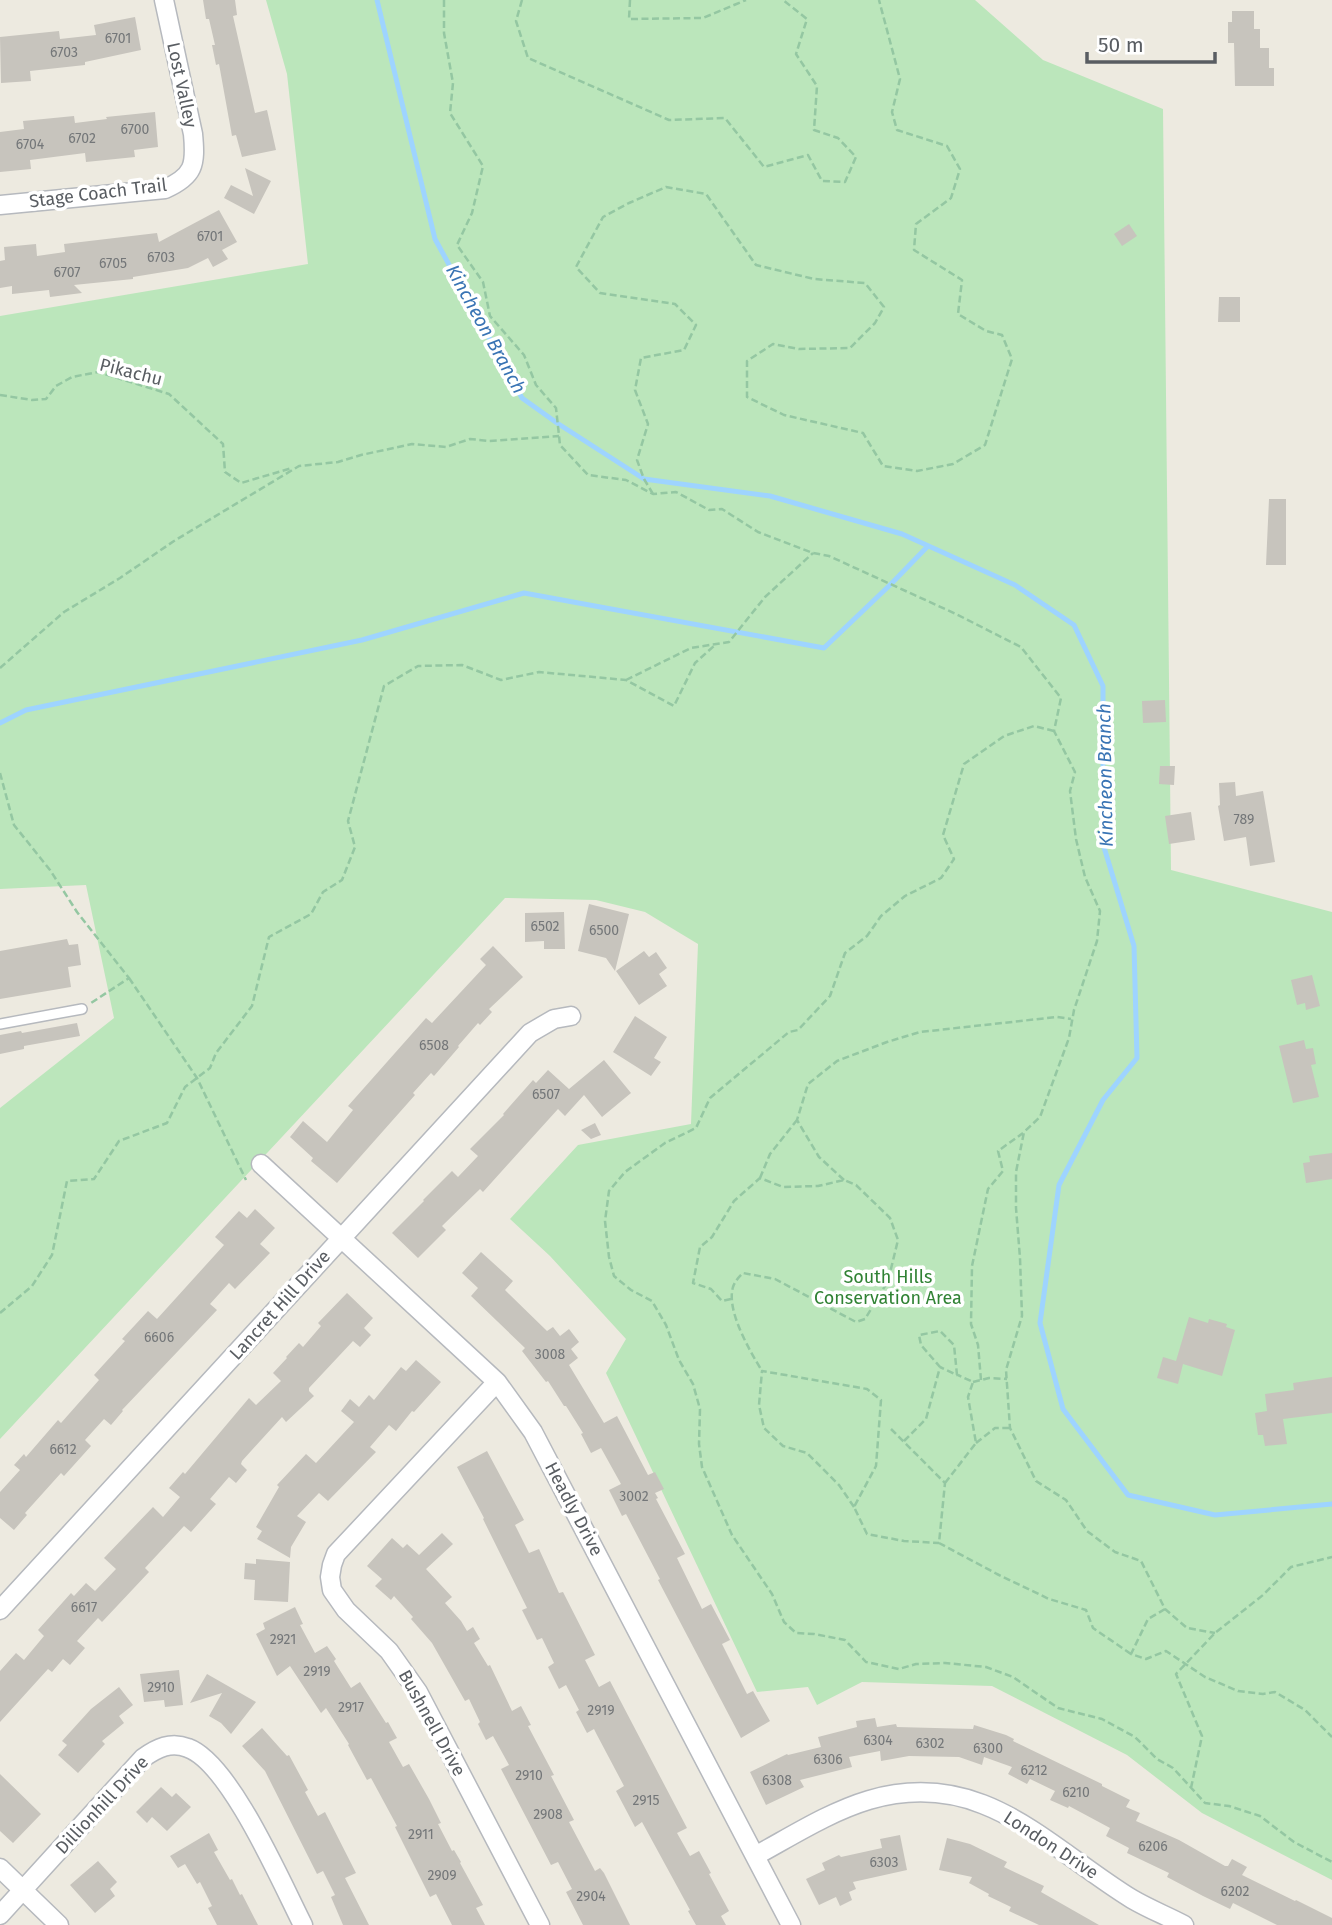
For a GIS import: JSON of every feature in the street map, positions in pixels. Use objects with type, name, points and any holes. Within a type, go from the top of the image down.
[{"type":"street","name":"Lost Valley","points":[[164,0],[193,134],[195,152],[191,170]]},
{"type":"street","name":"Stage Coach Trail","points":[[0,205],[164,189],[180,182],[191,170]]},
{"type":"street","name":"Lancret Hill Drive","points":[[0,1610],[530,1033],[554,1019],[571,1016]]},
{"type":"street","name":"Headly Drive","points":[[261,1164],[497,1382],[533,1432],[791,1925]]},
{"type":"street","name":"Bushnell Drive","points":[[497,1382],[336,1554],[330,1577],[332,1590],[339,1601],[389,1651],[418,1692],[540,1925]]},
{"type":"street","name":"Dillionhill Drive","points":[[0,1915],[144,1758],[163,1746],[175,1745],[186,1747],[206,1760],[230,1788],[303,1925]]},
{"type":"street","name":"London Drive","points":[[755,1856],[833,1814],[872,1800],[916,1793],[956,1796],[988,1806],[1013,1818],[1047,1838],[1134,1900],[1184,1925]]},
{"type":"street","points":[[0,1868],[59,1925]]},
{"type":"lane","points":[[0,1024],[82,1009]]},
{"type":"path","points":[[444,0],[444,33],[453,83],[450,113],[484,166],[472,213],[457,245],[483,282],[490,316],[524,355],[536,385],[556,408],[560,445],[588,475],[626,480],[653,494],[676,492],[709,510],[722,509],[758,532],[813,553],[829,556],[956,614],[1021,647],[1060,698],[1054,731],[1075,772],[1070,791],[1076,839],[1085,877],[1100,911],[1097,941],[1072,1019],[1069,1038],[1040,1117],[998,1151],[1003,1171],[988,1189],[972,1266],[971,1324],[978,1345],[981,1380]]},
{"type":"path","points":[[522,0],[516,21],[528,58],[669,120],[725,118],[764,167],[808,155],[822,181],[845,182],[856,157],[838,138],[814,130],[817,86],[796,54],[807,19],[783,0]]},
{"type":"path","points":[[630,0],[629,19],[703,18],[746,0]]},
{"type":"path","points":[[653,494],[637,460],[648,424],[635,390],[641,358],[684,350],[696,325],[675,304],[600,293],[576,267],[603,217],[666,187],[706,194],[756,265],[814,279],[865,283],[884,307],[875,323],[849,348],[799,349],[773,344],[747,361],[747,397],[784,415],[863,433],[883,466],[917,471],[929,469],[953,464],[985,445],[1012,359],[1002,335],[986,331],[958,314],[962,280],[914,250],[916,224],[951,198],[960,169],[947,146],[897,130],[892,112],[900,79],[879,0]]},
{"type":"path","name":"Pikachu","points":[[0,395],[32,400],[46,399],[56,386],[72,377],[98,373],[169,394],[223,444],[225,472],[242,483],[299,466]]},
{"type":"path","points":[[0,668],[64,612],[174,541],[299,466],[338,463],[412,444],[446,447],[470,439],[489,441],[559,436]]},
{"type":"path","points":[[626,680],[691,649],[729,642],[765,597],[813,553]]},
{"type":"path","points":[[0,1313],[32,1286],[52,1255],[67,1181],[94,1179],[119,1141],[167,1123],[185,1087],[210,1068],[216,1053],[252,1006],[269,937],[311,914],[323,892],[342,880],[355,847],[348,821],[384,686],[418,666],[462,665],[501,680],[538,672],[626,680],[674,706],[695,663],[715,645]]},
{"type":"path","points":[[1054,731],[1034,726],[1004,736],[964,764],[943,835],[954,859],[941,878],[905,896],[881,916],[867,936],[845,953],[830,996],[798,1030],[789,1032],[710,1098],[696,1128],[664,1143],[625,1172],[609,1191],[605,1221],[609,1256],[614,1276],[631,1290],[652,1301],[666,1325],[679,1360],[693,1384],[700,1409],[699,1444],[702,1467],[732,1535],[772,1594],[784,1622],[796,1633],[845,1640],[866,1662],[899,1669],[916,1664],[945,1663],[986,1667],[1013,1677],[1058,1708],[1102,1719],[1135,1737],[1157,1759],[1172,1768],[1205,1803],[1228,1806],[1260,1816],[1294,1842],[1332,1862]]},
{"type":"path","points":[[0,774],[14,825],[50,870],[77,912],[130,978],[197,1078],[246,1180]]},
{"type":"path","points":[[82,1009],[130,978]]},
{"type":"path","points":[[731,1299],[722,1301],[711,1289],[693,1283],[701,1247],[712,1237],[734,1201],[760,1178],[770,1154],[797,1121],[808,1084],[837,1061],[920,1032],[1057,1017],[1072,1019]]},
{"type":"path","points":[[797,1121],[818,1157],[844,1180],[856,1185],[890,1218],[898,1240],[888,1281],[865,1319],[856,1322],[775,1279],[743,1273],[733,1284],[731,1299],[742,1337],[762,1371],[759,1405],[764,1428],[783,1446],[807,1453],[839,1485],[854,1507],[867,1534],[904,1541],[939,1543],[1049,1599],[1086,1610],[1093,1628],[1131,1654],[1146,1659],[1166,1651],[1205,1677],[1238,1691],[1263,1694],[1275,1692],[1305,1710],[1332,1737]]},
{"type":"path","points":[[1024,1132],[1016,1172],[1022,1316],[1006,1370],[1010,1428],[1036,1481],[1066,1500],[1087,1531],[1115,1552],[1141,1562],[1165,1609],[1187,1628],[1215,1633]]},
{"type":"path","points":[[760,1178],[783,1187],[818,1186],[844,1180]]},
{"type":"path","points":[[957,1375],[954,1345],[940,1331],[919,1335],[921,1345],[940,1367],[957,1375],[973,1382],[989,1378],[1007,1379]]},
{"type":"path","points":[[904,1441],[926,1419],[940,1367]]},
{"type":"path","points":[[762,1371],[867,1389],[881,1400],[876,1466],[854,1507]]},
{"type":"path","points":[[973,1382],[968,1397],[976,1443]]},
{"type":"path","points":[[939,1543],[945,1483],[976,1443],[995,1429],[1010,1428]]},
{"type":"path","points":[[891,1429],[945,1483]]},
{"type":"path","points":[[1191,1788],[1202,1737],[1176,1674],[1215,1633],[1263,1595],[1291,1567],[1332,1557]]},
{"type":"path","points":[[1131,1654],[1148,1619],[1165,1609]]},
{"type":"green space","name":"South Hills Conservation Area","points":[[266,0],[975,0],[1043,60],[1163,109],[1171,870],[1332,912],[1332,1880],[1202,1813],[1127,1755],[992,1686],[862,1682],[817,1705],[808,1687],[757,1692],[606,1373],[626,1339],[550,1256],[510,1219],[578,1145],[691,1124],[698,944],[645,912],[596,900],[505,898],[0,1439],[0,1108],[114,1018],[86,885],[0,889],[0,316],[308,264],[287,74]]},
{"type":"building","points":[[203,0],[235,0],[237,15],[233,16],[255,113],[267,110],[276,150],[242,157],[236,135],[232,136],[219,64],[216,65],[212,45],[215,45]]},
{"type":"building","points":[[1232,11],[1254,11],[1254,29],[1260,29],[1260,48],[1269,48],[1269,68],[1274,68],[1274,86],[1235,86],[1234,43],[1228,43],[1228,22],[1232,22]]},
{"type":"building","points":[[135,17],[141,50],[85,62],[85,65],[30,71],[31,81],[1,83],[0,37],[59,31],[60,39],[96,35],[94,25]]},
{"type":"building","points":[[155,112],[158,147],[134,150],[135,157],[86,162],[85,153],[30,160],[31,169],[0,172],[0,132],[24,129],[23,121],[74,116],[75,123]]},
{"type":"building","points":[[245,168],[271,181],[254,214],[224,198],[231,185],[253,196]]},
{"type":"building","points":[[219,210],[237,242],[222,250],[228,259],[213,267],[208,258],[188,268],[133,279],[74,285],[82,293],[50,297],[49,290],[12,294],[12,286],[0,288],[0,261],[5,260],[4,247],[36,244],[37,256],[65,252],[64,244],[157,233],[159,242]]},
{"type":"building","points":[[1129,224],[1137,236],[1122,246],[1114,234]]},
{"type":"building","points":[[1219,297],[1240,297],[1240,322],[1218,322]]},
{"type":"building","points":[[1269,499],[1286,499],[1286,565],[1266,565]]},
{"type":"building","points":[[1165,700],[1166,722],[1143,723],[1142,701]]},
{"type":"building","points":[[1160,766],[1175,766],[1174,785],[1159,784]]},
{"type":"building","points":[[1235,782],[1236,796],[1263,791],[1275,862],[1250,866],[1246,837],[1224,841],[1218,806],[1219,783]]},
{"type":"building","points":[[1191,812],[1195,840],[1169,844],[1165,816]]},
{"type":"building","points":[[589,904],[629,914],[615,971],[606,958],[578,951]]},
{"type":"building","points":[[564,912],[565,949],[544,949],[544,941],[525,942],[525,913]]},
{"type":"building","points":[[67,939],[69,945],[78,944],[81,965],[68,967],[71,987],[0,999],[0,951]]},
{"type":"building","points":[[493,946],[523,977],[489,1009],[492,1012],[480,1025],[478,1023],[434,1076],[431,1073],[413,1093],[415,1095],[337,1183],[311,1161],[313,1158],[290,1137],[303,1121],[327,1142],[353,1110],[348,1106],[426,1018],[432,1023],[486,965],[480,959]]},
{"type":"building","points":[[644,951],[649,957],[656,952],[667,968],[659,974],[667,986],[639,1005],[616,971]]},
{"type":"building","points":[[1312,975],[1320,1006],[1306,1010],[1305,1003],[1297,1005],[1291,980]]},
{"type":"building","points":[[635,1016],[667,1037],[654,1058],[661,1062],[651,1076],[613,1052]]},
{"type":"building","points":[[77,1023],[80,1036],[24,1046],[24,1049],[0,1054],[0,1035]]},
{"type":"building","points":[[1304,1040],[1306,1049],[1313,1048],[1316,1064],[1311,1065],[1319,1097],[1293,1103],[1279,1046]]},
{"type":"building","points":[[604,1060],[631,1093],[602,1117],[584,1095],[565,1116],[558,1109],[483,1192],[480,1189],[442,1226],[446,1230],[418,1258],[392,1233],[452,1171],[458,1177],[478,1156],[470,1149],[504,1115],[533,1080],[536,1083],[548,1070],[569,1089]]},
{"type":"building","points":[[595,1123],[601,1135],[591,1139],[581,1130]]},
{"type":"building","points":[[1332,1153],[1332,1179],[1306,1183],[1303,1163],[1310,1162],[1309,1156]]},
{"type":"building","points":[[255,1209],[275,1228],[260,1244],[270,1253],[235,1289],[229,1283],[210,1304],[217,1310],[111,1425],[104,1419],[85,1440],[91,1446],[64,1476],[61,1473],[25,1513],[27,1515],[14,1530],[0,1518],[0,1492],[20,1470],[14,1465],[24,1454],[26,1457],[58,1420],[61,1423],[99,1380],[94,1375],[148,1311],[157,1319],[224,1245],[215,1237],[239,1211],[247,1218]]},
{"type":"building","points":[[481,1252],[513,1281],[505,1290],[547,1331],[553,1327],[560,1336],[569,1329],[579,1342],[571,1349],[578,1358],[569,1365],[604,1423],[617,1416],[648,1475],[655,1472],[664,1489],[655,1493],[658,1498],[656,1499],[685,1554],[677,1558],[702,1609],[711,1604],[730,1640],[722,1644],[747,1694],[753,1691],[770,1721],[741,1738],[626,1514],[622,1516],[609,1490],[621,1484],[601,1448],[591,1453],[581,1434],[583,1433],[566,1406],[522,1351],[525,1348],[471,1296],[478,1288],[462,1273]]},
{"type":"building","points":[[347,1293],[373,1318],[364,1328],[371,1335],[360,1347],[353,1341],[309,1388],[314,1396],[286,1422],[282,1417],[242,1461],[241,1464],[247,1470],[236,1483],[229,1477],[210,1499],[216,1504],[191,1532],[184,1526],[145,1568],[149,1572],[102,1622],[98,1618],[77,1641],[85,1648],[70,1665],[63,1659],[52,1672],[48,1669],[0,1722],[0,1671],[16,1653],[24,1660],[44,1636],[38,1630],[71,1593],[74,1596],[86,1583],[95,1591],[116,1569],[104,1558],[153,1507],[163,1517],[180,1497],[169,1488],[183,1472],[185,1474],[249,1398],[256,1405],[281,1381],[273,1373],[299,1343],[303,1347],[321,1326],[318,1323]]},
{"type":"building","points":[[1189,1317],[1208,1323],[1209,1319],[1227,1324],[1226,1327],[1235,1330],[1222,1376],[1183,1364],[1178,1384],[1157,1378],[1163,1357],[1176,1361]]},
{"type":"building","points":[[416,1360],[441,1382],[396,1431],[389,1425],[370,1447],[376,1452],[328,1501],[319,1493],[297,1516],[306,1522],[291,1547],[290,1558],[257,1539],[262,1531],[256,1527],[279,1487],[277,1485],[306,1454],[316,1463],[354,1422],[341,1411],[350,1399],[359,1407],[369,1395],[374,1400],[401,1367],[406,1371]]},
{"type":"building","points":[[1332,1377],[1332,1413],[1283,1419],[1287,1444],[1265,1446],[1263,1435],[1258,1435],[1255,1413],[1267,1411],[1265,1394],[1294,1390],[1293,1383]]},
{"type":"building","points":[[487,1451],[524,1520],[515,1525],[529,1553],[539,1549],[559,1593],[563,1592],[595,1655],[585,1660],[599,1687],[610,1681],[687,1828],[677,1833],[690,1856],[699,1851],[711,1873],[709,1874],[729,1911],[721,1916],[726,1925],[696,1925],[642,1822],[635,1827],[616,1791],[624,1786],[594,1729],[587,1733],[566,1685],[559,1689],[548,1667],[554,1663],[542,1638],[537,1640],[522,1610],[527,1608],[457,1467]]},
{"type":"building","points":[[442,1533],[453,1544],[426,1569],[452,1597],[445,1603],[467,1631],[473,1627],[480,1639],[474,1643],[488,1666],[490,1665],[512,1711],[521,1706],[531,1725],[528,1726],[554,1775],[551,1776],[574,1820],[569,1822],[595,1871],[600,1868],[604,1873],[630,1925],[583,1925],[566,1892],[572,1889],[558,1862],[551,1865],[501,1769],[509,1765],[493,1736],[486,1740],[469,1699],[465,1701],[432,1643],[411,1619],[413,1617],[394,1596],[391,1600],[375,1586],[382,1579],[367,1566],[392,1538],[403,1548],[407,1544],[419,1555]]},
{"type":"building","points":[[256,1559],[290,1562],[288,1602],[254,1600],[255,1580],[244,1579],[245,1563],[256,1564]]},
{"type":"building","points":[[295,1607],[303,1624],[300,1625],[315,1653],[327,1646],[351,1688],[360,1682],[386,1723],[388,1722],[397,1738],[389,1742],[403,1767],[409,1764],[429,1799],[441,1823],[438,1824],[483,1905],[476,1908],[485,1925],[452,1925],[436,1894],[430,1897],[371,1778],[367,1780],[349,1744],[326,1708],[321,1713],[290,1666],[277,1676],[256,1634],[265,1629],[263,1623]]},
{"type":"building","points":[[179,1670],[183,1705],[165,1707],[164,1700],[144,1702],[140,1674]]},
{"type":"building","points":[[207,1674],[256,1702],[231,1734],[221,1723],[209,1716],[222,1693],[190,1703]]},
{"type":"building","points":[[119,1687],[133,1705],[119,1716],[124,1723],[102,1741],[105,1744],[78,1773],[58,1755],[67,1745],[62,1741],[91,1709]]},
{"type":"building","points":[[875,1718],[877,1727],[896,1724],[897,1727],[973,1729],[974,1725],[1006,1735],[1130,1800],[1126,1807],[1140,1813],[1136,1821],[1179,1840],[1225,1866],[1228,1866],[1232,1859],[1247,1867],[1242,1875],[1332,1918],[1332,1925],[1277,1925],[1233,1903],[1230,1909],[1203,1896],[1167,1877],[1169,1873],[1127,1853],[1129,1848],[1106,1836],[1110,1828],[1069,1806],[1068,1808],[1050,1800],[1055,1791],[1030,1779],[1027,1784],[1008,1774],[1012,1767],[984,1757],[982,1765],[959,1757],[909,1756],[881,1761],[880,1751],[849,1757],[852,1767],[800,1780],[804,1787],[766,1805],[750,1772],[787,1754],[821,1747],[818,1737],[857,1727],[856,1721]]},
{"type":"building","points":[[262,1728],[287,1756],[289,1755],[308,1790],[305,1792],[318,1816],[325,1812],[356,1873],[345,1878],[369,1925],[343,1925],[331,1897],[335,1895],[323,1871],[317,1874],[265,1771],[242,1746]]},
{"type":"building","points":[[0,1774],[41,1814],[13,1843],[0,1831]]},
{"type":"building","points":[[161,1787],[172,1797],[176,1793],[191,1807],[167,1831],[152,1817],[147,1823],[136,1812]]},
{"type":"building","points":[[209,1833],[218,1850],[214,1852],[240,1895],[242,1894],[258,1925],[217,1925],[208,1908],[212,1906],[200,1882],[197,1884],[185,1864],[178,1868],[170,1856]]},
{"type":"building","points":[[900,1835],[907,1870],[853,1882],[856,1889],[849,1892],[852,1900],[840,1906],[836,1897],[819,1905],[806,1879],[825,1870],[822,1863],[839,1855],[841,1857],[882,1848],[880,1839]]},
{"type":"building","points":[[947,1838],[970,1844],[1007,1862],[1004,1867],[1044,1886],[1041,1892],[1099,1925],[1039,1925],[1009,1911],[1011,1907],[969,1883],[972,1877],[939,1870]]},
{"type":"building","points":[[98,1861],[117,1882],[110,1889],[115,1896],[95,1913],[70,1885]]},
{"type":"waterway","name":"Kincheon Branch","points":[[377,0],[435,239],[522,398],[644,479],[770,496],[902,534],[1015,585],[1074,625],[1103,686],[1103,844],[1134,946],[1137,1058],[1103,1100],[1059,1185],[1040,1323],[1063,1409],[1128,1495],[1215,1515],[1332,1504]]},
{"type":"waterway","points":[[0,723],[26,710],[362,640],[524,593],[824,648],[928,546]]}]
